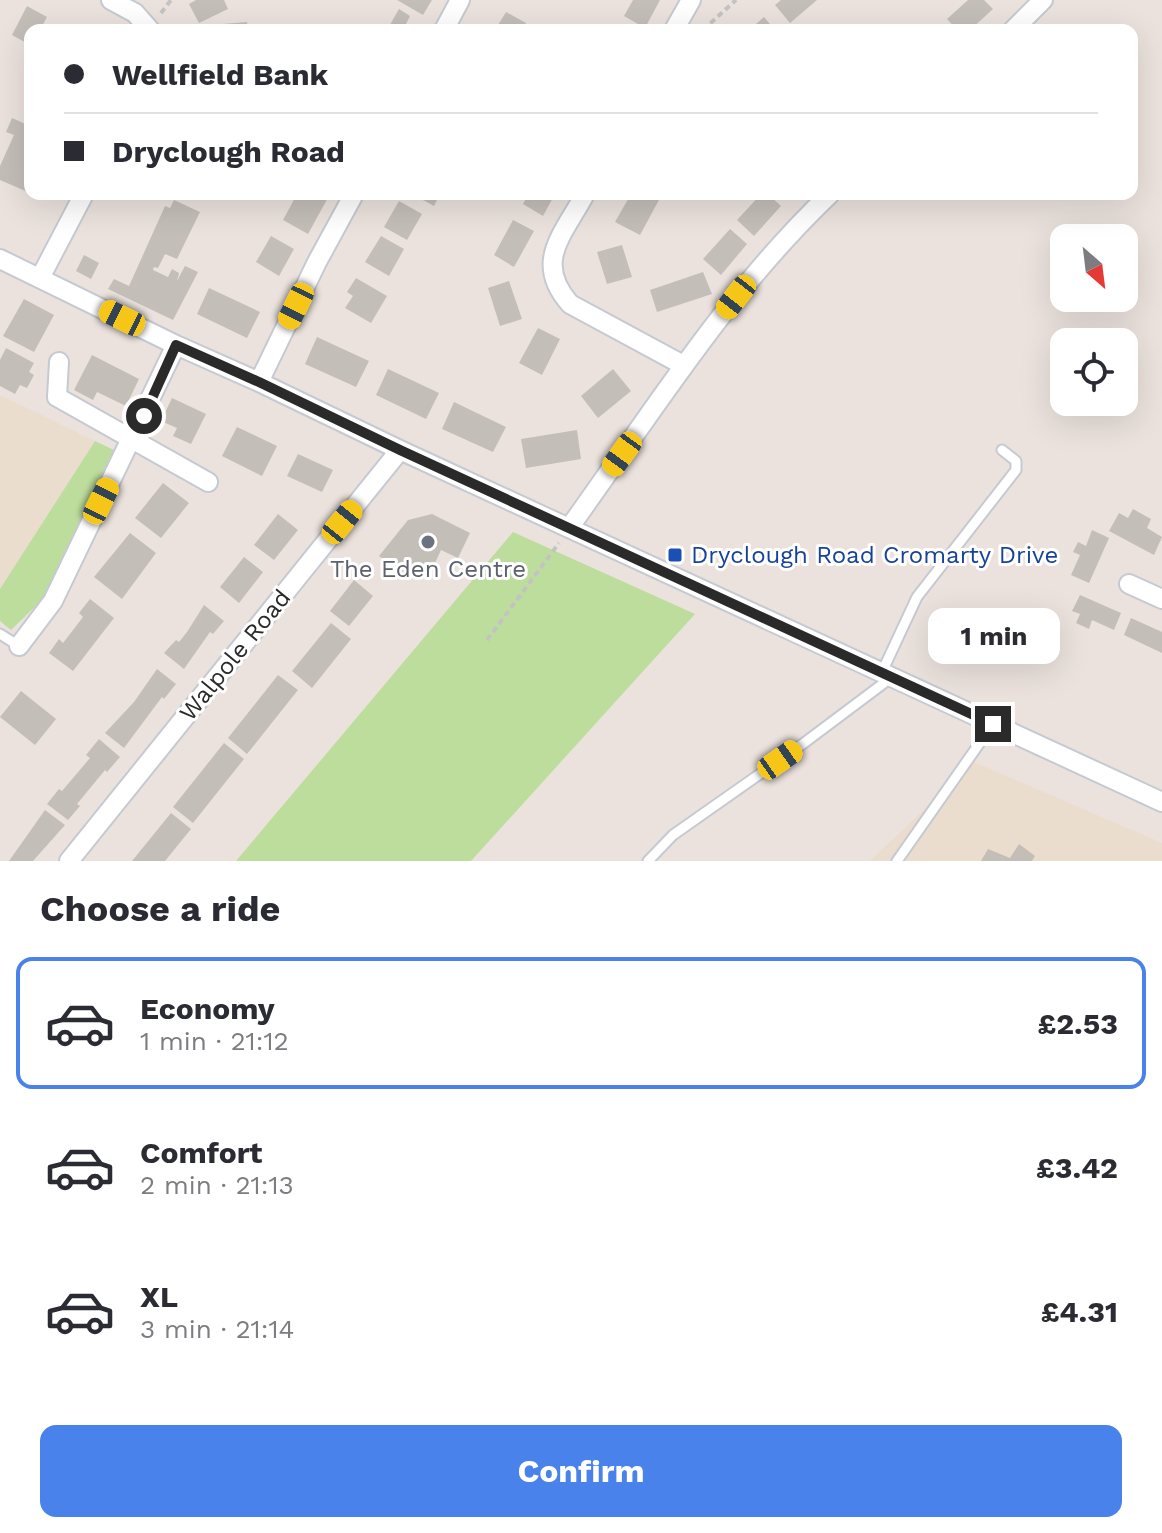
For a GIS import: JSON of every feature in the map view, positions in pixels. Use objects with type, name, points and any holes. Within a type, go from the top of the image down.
[{"type":"street","points":[[111,0],[135,13],[145,24]]},
{"type":"street","points":[[447,24],[460,0]]},
{"type":"street","points":[[677,24],[691,0]]},
{"type":"street","points":[[1019,24],[1043,0]]},
{"type":"street","points":[[40,278],[81,200]]},
{"type":"street","points":[[259,382],[351,200]]},
{"type":"street","points":[[582,200],[554,251],[551,273],[556,288],[570,304],[683,365]]},
{"type":"street","points":[[569,528],[683,365],[752,276],[824,200]]},
{"type":"street","points":[[0,259],[400,450],[1162,802]]},
{"type":"street","points":[[19,646],[53,601],[176,345]]},
{"type":"street","points":[[59,362],[57,397],[208,482]]},
{"type":"street","name":"Walpole Road","points":[[69,861],[400,450]]},
{"type":"street","points":[[1129,584],[1162,599]]},
{"type":"lane","points":[[648,861],[673,835],[804,743],[887,675],[917,597],[1016,470],[1016,461],[1002,450]]},
{"type":"lane","points":[[0,634],[19,646]]},
{"type":"lane","points":[[897,861],[993,724]]},
{"type":"path","points":[[710,24],[736,0]]},
{"type":"path","points":[[487,640],[569,528]]},
{"type":"shaded area","points":[[0,395],[95,441],[0,589]]},
{"type":"shaded area","points":[[974,762],[1162,843],[1162,861],[870,861]]},
{"type":"green space","points":[[95,441],[116,451],[43,599],[11,630],[0,621],[0,589]]},
{"type":"green space","points":[[513,532],[695,614],[471,861],[236,861]]},
{"type":"building","points":[[196,0],[224,0],[228,9],[199,23],[189,4]]},
{"type":"building","points":[[397,0],[432,0],[423,15]]},
{"type":"building","points":[[633,0],[660,0],[647,24],[638,24],[624,16]]},
{"type":"building","points":[[781,0],[817,0],[790,23],[775,5]]},
{"type":"building","points":[[968,0],[984,0],[993,9],[977,24],[952,24],[947,19]]},
{"type":"building","points":[[27,6],[47,17],[43,24],[24,24],[24,42],[12,35]]},
{"type":"building","points":[[399,9],[410,16],[406,24],[390,24]]},
{"type":"building","points":[[506,12],[526,23],[525,24],[499,24]]},
{"type":"building","points":[[764,17],[770,24],[756,24]]},
{"type":"building","points":[[12,118],[24,123],[24,190],[0,180],[0,166],[14,135],[6,132]]},
{"type":"building","points":[[174,200],[200,212],[177,259],[165,254],[158,268],[154,267],[153,270],[168,277],[172,269],[179,273],[177,281],[185,266],[198,272],[173,320],[108,289],[114,279],[129,286],[165,206],[170,208]]},
{"type":"building","points":[[294,200],[327,200],[308,234],[283,220]]},
{"type":"building","points":[[423,200],[437,200],[434,206]]},
{"type":"building","points":[[525,200],[552,200],[543,216],[523,204]]},
{"type":"building","points":[[628,200],[659,200],[640,235],[615,222]]},
{"type":"building","points":[[755,200],[774,200],[781,206],[754,236],[737,220]]},
{"type":"building","points":[[399,201],[422,214],[407,240],[384,227]]},
{"type":"building","points":[[513,220],[534,231],[514,267],[494,255]]},
{"type":"building","points":[[730,229],[747,244],[721,275],[703,259]]},
{"type":"building","points":[[271,236],[294,249],[279,276],[256,262]]},
{"type":"building","points":[[381,236],[404,249],[389,276],[365,262]]},
{"type":"building","points":[[622,245],[632,277],[607,284],[597,252]]},
{"type":"building","points":[[84,255],[99,263],[91,279],[76,271]]},
{"type":"building","points":[[703,272],[712,294],[657,312],[650,290]]},
{"type":"building","points":[[356,278],[387,296],[371,323],[345,308],[353,296],[347,292]]},
{"type":"building","points":[[509,281],[522,319],[500,326],[488,288]]},
{"type":"building","points":[[209,288],[260,312],[247,338],[197,314]]},
{"type":"building","points":[[24,299],[54,315],[34,352],[3,336]]},
{"type":"building","points":[[538,328],[560,339],[542,375],[519,363]]},
{"type":"building","points":[[317,337],[369,361],[356,387],[305,364]]},
{"type":"building","points":[[6,348],[34,363],[29,372],[34,375],[27,388],[20,385],[15,394],[0,386],[0,360]]},
{"type":"building","points":[[92,355],[139,379],[126,406],[97,392],[93,400],[74,390]]},
{"type":"building","points":[[388,369],[439,393],[426,419],[376,395]]},
{"type":"building","points":[[613,369],[631,391],[598,418],[581,396]]},
{"type":"building","points":[[172,398],[206,414],[191,444],[173,436],[177,428],[161,421]]},
{"type":"building","points":[[454,402],[506,427],[493,452],[442,429]]},
{"type":"building","points":[[237,427],[277,446],[262,476],[222,456]]},
{"type":"building","points":[[577,430],[581,459],[526,468],[521,439]]},
{"type":"building","points":[[298,454],[333,470],[322,492],[287,476]]},
{"type":"building","points":[[163,483],[189,503],[161,538],[135,518]]},
{"type":"building","points":[[1133,509],[1151,519],[1147,528],[1162,537],[1154,555],[1109,531],[1119,513],[1128,518]]},
{"type":"building","points":[[278,514],[298,530],[274,560],[254,545]]},
{"type":"building","name":"The Eden Centre","points":[[432,514],[470,533],[458,558],[441,550],[435,563],[422,565],[409,578],[379,556],[408,520]]},
{"type":"building","points":[[1092,530],[1109,538],[1089,583],[1071,575],[1080,555],[1073,552],[1078,542],[1086,546]]},
{"type":"building","points":[[130,533],[156,553],[122,599],[94,577]]},
{"type":"building","points":[[244,557],[263,572],[239,603],[220,587]]},
{"type":"building","points":[[354,580],[373,596],[349,626],[330,611]]},
{"type":"building","points":[[1080,595],[1121,613],[1114,630],[1092,620],[1089,629],[1076,623],[1080,614],[1072,611]]},
{"type":"building","points":[[90,599],[114,618],[73,671],[49,653],[59,639],[63,643],[83,617],[79,613]]},
{"type":"building","points":[[204,605],[224,621],[213,634],[210,632],[184,669],[164,653],[176,640],[179,642]]},
{"type":"building","points":[[1131,618],[1162,632],[1162,653],[1124,635]]},
{"type":"building","points":[[331,623],[351,639],[312,688],[292,671]]},
{"type":"building","points":[[157,669],[176,684],[164,699],[162,697],[124,748],[105,733],[134,702]]},
{"type":"building","points":[[278,675],[298,690],[247,754],[228,738]]},
{"type":"building","points":[[21,691],[56,719],[35,745],[0,717]]},
{"type":"building","points":[[99,739],[120,757],[107,772],[105,770],[68,820],[47,804],[90,758],[86,755]]},
{"type":"building","points":[[224,743],[244,759],[193,823],[173,807]]},
{"type":"building","points":[[45,810],[65,825],[33,861],[9,861]]},
{"type":"building","points":[[171,813],[191,829],[165,861],[132,861]]},
{"type":"building","points":[[1019,844],[1035,856],[1032,861],[981,861],[988,849],[1010,858]]},
{"type":"place","name":"The Eden Centre","points":[[428,542]]},
{"type":"place","name":"Dryclough Road Cromarty Drive","points":[[675,555]]},
{"type":"route","points":[[144,416],[176,345],[993,724]]}]
